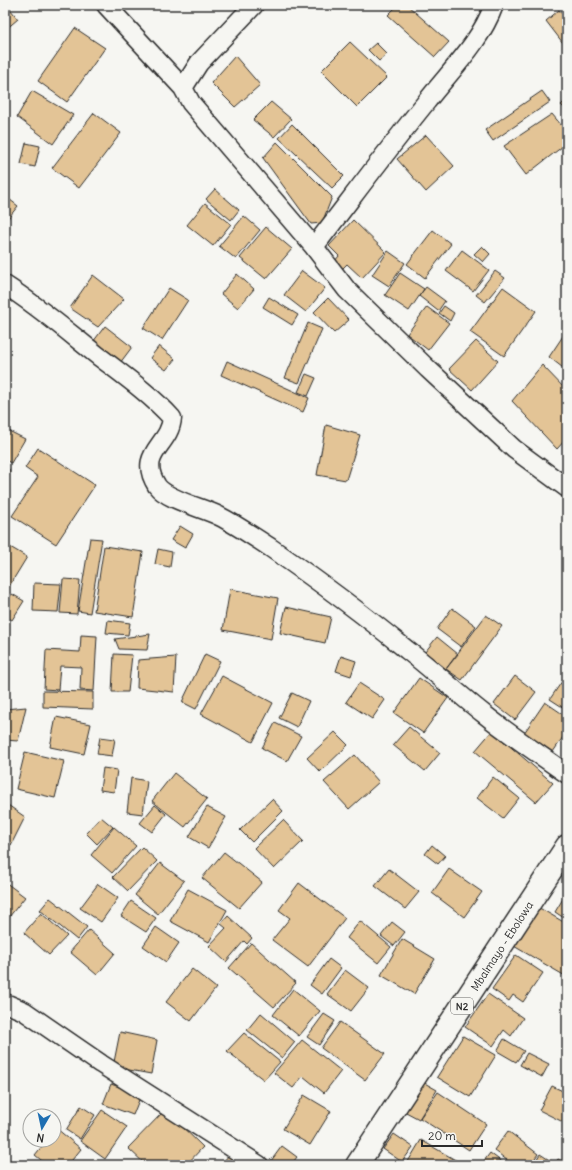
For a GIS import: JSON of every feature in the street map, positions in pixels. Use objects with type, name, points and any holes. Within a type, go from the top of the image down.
[{"type":"highway","name":"Mbalmayo - Ebolowa","points":[[357,1165],[567,846]]},
{"type":"street","points":[[106,5],[183,88],[191,103],[314,247],[347,290],[428,369],[514,449],[567,488]]},
{"type":"street","points":[[183,88],[199,63],[254,5]]},
{"type":"street","points":[[314,247],[427,100],[460,63],[489,18],[494,5]]},
{"type":"street","points":[[5,285],[30,301],[162,407],[172,418],[171,425],[166,436],[151,455],[150,467],[158,487],[173,498],[218,515],[249,533],[293,563],[406,649],[484,714],[567,774]]},
{"type":"street","points":[[5,1003],[24,1011],[101,1064],[258,1165]]},
{"type":"building","points":[[7,5],[18,19],[5,30],[5,6]]},
{"type":"building","points":[[398,5],[407,5],[449,42],[435,57],[388,15]]},
{"type":"building","points":[[559,10],[567,20],[566,47],[546,21]]},
{"type":"building","points":[[75,28],[105,48],[67,102],[38,81]]},
{"type":"building","points":[[350,42],[387,77],[357,107],[321,71]]},
{"type":"building","points":[[376,43],[387,54],[379,61],[368,50]]},
{"type":"building","points":[[235,56],[260,85],[235,107],[211,83]]},
{"type":"building","points":[[32,91],[73,115],[53,144],[17,117]]},
{"type":"building","points":[[542,91],[550,102],[493,141],[485,130]]},
{"type":"building","points":[[567,99],[567,111],[561,105]]},
{"type":"building","points":[[271,102],[291,119],[274,137],[253,120]]},
{"type":"building","points":[[94,113],[121,133],[79,188],[52,168]]},
{"type":"building","points":[[552,114],[567,132],[567,143],[526,175],[504,146]]},
{"type":"building","points":[[292,124],[344,176],[332,188],[279,138]]},
{"type":"building","points":[[426,135],[454,166],[426,192],[397,159]]},
{"type":"building","points":[[277,142],[332,197],[322,223],[311,224],[263,158]]},
{"type":"building","points":[[26,143],[40,146],[35,167],[21,164]]},
{"type":"building","points":[[215,189],[239,210],[231,220],[206,199]]},
{"type":"building","points":[[5,196],[18,206],[5,222]]},
{"type":"building","points":[[205,203],[231,224],[213,246],[187,225]]},
{"type":"building","points":[[244,216],[260,230],[236,259],[219,246]]},
{"type":"building","points":[[353,220],[386,252],[362,278],[347,264],[342,269],[334,262],[339,256],[329,246]]},
{"type":"building","points":[[266,227],[292,249],[266,279],[240,258]]},
{"type":"building","points":[[433,230],[451,244],[425,278],[407,264]]},
{"type":"building","points":[[482,246],[490,254],[483,262],[474,254]]},
{"type":"building","points":[[462,250],[489,270],[473,291],[446,271]]},
{"type":"building","points":[[388,251],[405,263],[389,286],[372,275]]},
{"type":"building","points":[[302,271],[325,288],[306,312],[284,295]]},
{"type":"building","points":[[495,271],[505,278],[485,302],[476,295]]},
{"type":"building","points":[[400,273],[424,289],[409,311],[385,295]]},
{"type":"building","points":[[237,274],[254,289],[238,308],[221,294]]},
{"type":"building","points":[[93,275],[124,299],[98,327],[70,308]]},
{"type":"building","points":[[426,287],[445,301],[438,311],[419,296]]},
{"type":"building","points":[[503,287],[536,311],[504,356],[470,332]]},
{"type":"building","points":[[169,288],[188,300],[162,340],[143,328]]},
{"type":"building","points":[[269,297],[298,315],[292,325],[263,307]]},
{"type":"building","points":[[328,298],[349,320],[334,333],[314,312]]},
{"type":"building","points":[[444,306],[454,313],[450,321],[439,313]]},
{"type":"building","points":[[427,307],[449,323],[428,350],[407,334]]},
{"type":"building","points":[[308,323],[322,329],[299,383],[285,378]]},
{"type":"building","points":[[105,326],[132,347],[120,363],[93,342]]},
{"type":"building","points":[[567,330],[567,371],[549,357]]},
{"type":"building","points":[[476,341],[498,361],[472,390],[449,369]]},
{"type":"building","points":[[159,346],[175,359],[166,370],[150,358]]},
{"type":"building","points":[[227,361],[309,398],[303,412],[221,375]]},
{"type":"building","points":[[542,365],[567,391],[567,438],[557,449],[512,401]]},
{"type":"building","points":[[306,374],[316,378],[308,396],[298,392]]},
{"type":"building","points":[[326,425],[360,435],[346,480],[317,475]]},
{"type":"building","points":[[5,429],[25,439],[11,463],[5,460]]},
{"type":"building","points":[[38,448],[95,485],[56,544],[12,516],[38,477],[25,468]]},
{"type":"building","points":[[5,468],[10,470],[5,481]]},
{"type":"building","points":[[180,526],[193,534],[185,548],[171,540]]},
{"type":"building","points":[[90,538],[102,539],[90,613],[78,611]]},
{"type":"building","points":[[5,544],[27,557],[5,593]]},
{"type":"building","points":[[104,546],[143,552],[133,617],[94,611]]},
{"type":"building","points":[[158,549],[172,552],[170,567],[155,564]]},
{"type":"building","points":[[63,579],[80,580],[77,614],[60,613]]},
{"type":"building","points":[[34,583],[61,584],[58,612],[33,611]]},
{"type":"building","points":[[230,589],[278,598],[271,639],[223,630]]},
{"type":"building","points":[[12,594],[24,601],[12,620],[5,616],[5,601],[6,602]]},
{"type":"building","points":[[286,607],[331,617],[325,643],[280,633]]},
{"type":"building","points":[[452,608],[476,626],[461,647],[437,629]]},
{"type":"building","points":[[486,615],[502,626],[462,680],[446,669]]},
{"type":"building","points":[[108,620],[130,623],[128,635],[106,633]]},
{"type":"building","points":[[150,634],[147,650],[119,649],[115,639]]},
{"type":"building","points":[[81,635],[97,636],[94,691],[80,690],[81,667],[60,666],[58,690],[44,689],[46,650],[80,652]]},
{"type":"building","points":[[437,637],[458,654],[446,669],[425,652]]},
{"type":"building","points":[[114,654],[132,655],[128,692],[112,692]]},
{"type":"building","points":[[205,654],[220,661],[196,709],[182,702]]},
{"type":"building","points":[[341,656],[356,661],[351,676],[336,671]]},
{"type":"building","points":[[176,657],[174,692],[137,688],[138,660]]},
{"type":"building","points":[[567,674],[567,710],[550,699]]},
{"type":"building","points":[[222,676],[273,703],[253,742],[201,714]]},
{"type":"building","points":[[515,676],[536,692],[515,720],[494,704]]},
{"type":"building","points":[[419,678],[448,698],[423,733],[394,713]]},
{"type":"building","points":[[359,683],[385,700],[372,719],[346,702]]},
{"type":"building","points":[[43,691],[93,692],[93,709],[43,707]]},
{"type":"building","points":[[292,693],[309,701],[297,727],[279,718]]},
{"type":"building","points":[[545,702],[567,717],[567,731],[553,752],[524,733]]},
{"type":"building","points":[[26,707],[18,741],[5,740],[5,709]]},
{"type":"building","points":[[56,717],[91,724],[84,754],[50,747]]},
{"type":"building","points":[[275,723],[301,736],[287,761],[262,748]]},
{"type":"building","points":[[409,727],[440,753],[425,771],[393,745]]},
{"type":"building","points":[[492,731],[553,783],[536,802],[475,751]]},
{"type":"building","points":[[335,732],[348,745],[320,772],[307,758]]},
{"type":"building","points":[[100,737],[115,739],[112,756],[97,754]]},
{"type":"building","points":[[25,752],[64,761],[55,798],[16,789]]},
{"type":"building","points":[[355,755],[379,782],[349,809],[324,782]]},
{"type":"building","points":[[103,768],[117,770],[114,792],[100,790]]},
{"type":"building","points":[[174,773],[207,799],[185,827],[152,801]]},
{"type":"building","points":[[493,777],[519,798],[503,818],[477,798]]},
{"type":"building","points":[[131,778],[147,781],[143,814],[127,812]]},
{"type":"building","points":[[272,799],[283,811],[252,842],[240,830]]},
{"type":"building","points":[[5,803],[25,817],[11,845],[5,842]]},
{"type":"building","points":[[155,805],[166,814],[152,832],[140,823]]},
{"type":"building","points":[[207,807],[226,817],[208,848],[189,837]]},
{"type":"building","points":[[101,817],[113,827],[97,844],[86,833]]},
{"type":"building","points":[[283,820],[303,841],[274,869],[254,848]]},
{"type":"building","points":[[114,827],[136,846],[112,873],[91,855]]},
{"type":"building","points":[[432,845],[445,856],[438,864],[425,854]]},
{"type":"building","points":[[142,847],[157,861],[128,891],[113,877]]},
{"type":"building","points":[[224,852],[262,882],[239,908],[202,878]]},
{"type":"building","points":[[160,863],[184,881],[158,914],[135,895]]},
{"type":"building","points":[[389,869],[419,892],[405,909],[375,886]]},
{"type":"building","points":[[449,869],[482,892],[464,917],[432,893]]},
{"type":"building","points":[[5,882],[25,897],[5,922]]},
{"type":"building","points":[[299,883],[345,918],[308,967],[272,940],[290,918],[279,910]]},
{"type":"building","points":[[98,884],[118,898],[101,922],[80,908]]},
{"type":"building","points":[[188,889],[227,910],[209,942],[170,921]]},
{"type":"building","points":[[564,897],[567,898],[567,920],[555,912]]},
{"type":"building","points":[[50,898],[87,927],[77,940],[40,910]]},
{"type":"building","points":[[131,901],[156,918],[146,932],[121,916]]},
{"type":"building","points":[[536,906],[567,924],[567,977],[512,945]]},
{"type":"building","points":[[41,913],[67,936],[49,955],[24,933]]},
{"type":"building","points":[[228,916],[252,938],[247,944],[244,941],[226,962],[209,946],[226,928],[221,924]]},
{"type":"building","points":[[360,921],[391,947],[378,963],[347,938]]},
{"type":"building","points":[[392,922],[405,932],[394,946],[381,936]]},
{"type":"building","points":[[156,927],[179,943],[166,962],[143,946]]},
{"type":"building","points":[[89,930],[115,953],[97,975],[70,952]]},
{"type":"building","points":[[402,939],[435,959],[414,994],[381,975]]},
{"type":"building","points":[[251,943],[296,983],[274,1007],[229,968]]},
{"type":"building","points":[[516,955],[543,973],[523,1002],[513,995],[509,1001],[492,989]]},
{"type":"building","points":[[329,959],[341,968],[322,994],[310,985]]},
{"type":"building","points":[[192,969],[216,988],[191,1021],[166,1002]]},
{"type":"building","points":[[345,970],[369,988],[351,1011],[327,994]]},
{"type":"building","points":[[293,989],[320,1011],[299,1036],[273,1015]]},
{"type":"building","points":[[488,994],[523,1018],[511,1036],[504,1030],[493,1046],[465,1027]]},
{"type":"building","points":[[261,1013],[295,1042],[282,1058],[247,1030]]},
{"type":"building","points":[[324,1014],[335,1021],[319,1045],[307,1037]]},
{"type":"building","points":[[340,1022],[385,1054],[365,1080],[321,1048]]},
{"type":"building","points":[[120,1032],[157,1040],[151,1074],[113,1067]]},
{"type":"building","points":[[244,1033],[280,1062],[264,1080],[227,1051]]},
{"type":"building","points":[[463,1036],[496,1055],[470,1097],[437,1077]]},
{"type":"building","points":[[504,1039],[524,1051],[516,1062],[497,1051]]},
{"type":"building","points":[[302,1040],[341,1071],[324,1093],[303,1076],[293,1088],[274,1073]]},
{"type":"building","points":[[527,1053],[549,1064],[542,1077],[520,1065]]},
{"type":"building","points":[[421,1081],[437,1090],[419,1119],[404,1111]]},
{"type":"building","points":[[111,1084],[141,1095],[133,1115],[103,1104]]},
{"type":"building","points":[[552,1086],[567,1093],[567,1124],[539,1110]]},
{"type":"building","points":[[438,1092],[486,1124],[469,1150],[420,1118]]},
{"type":"building","points":[[304,1095],[331,1111],[310,1145],[283,1129]]},
{"type":"building","points":[[81,1106],[95,1115],[80,1139],[66,1130]]},
{"type":"building","points":[[102,1110],[127,1127],[105,1159],[80,1141]]},
{"type":"building","points":[[165,1110],[203,1147],[186,1165],[146,1165],[128,1148]]},
{"type":"building","points":[[508,1131],[538,1154],[530,1165],[513,1165],[494,1150]]},
{"type":"building","points":[[62,1133],[81,1149],[68,1165],[47,1165],[35,1155],[41,1148],[62,1148]]},
{"type":"building","points":[[394,1134],[413,1147],[402,1162],[383,1149]]},
{"type":"building","points":[[421,1140],[464,1165],[406,1165]]},
{"type":"building","points":[[282,1146],[297,1157],[291,1165],[268,1165]]},
{"type":"building","points":[[232,1152],[242,1165],[220,1165]]},
{"type":"building","points":[[490,1153],[506,1165],[481,1165]]},
{"type":"building","points":[[540,1154],[554,1163],[553,1165],[533,1165]]},
{"type":"building","points":[[558,1159],[567,1164],[567,1165],[554,1165]]}]
